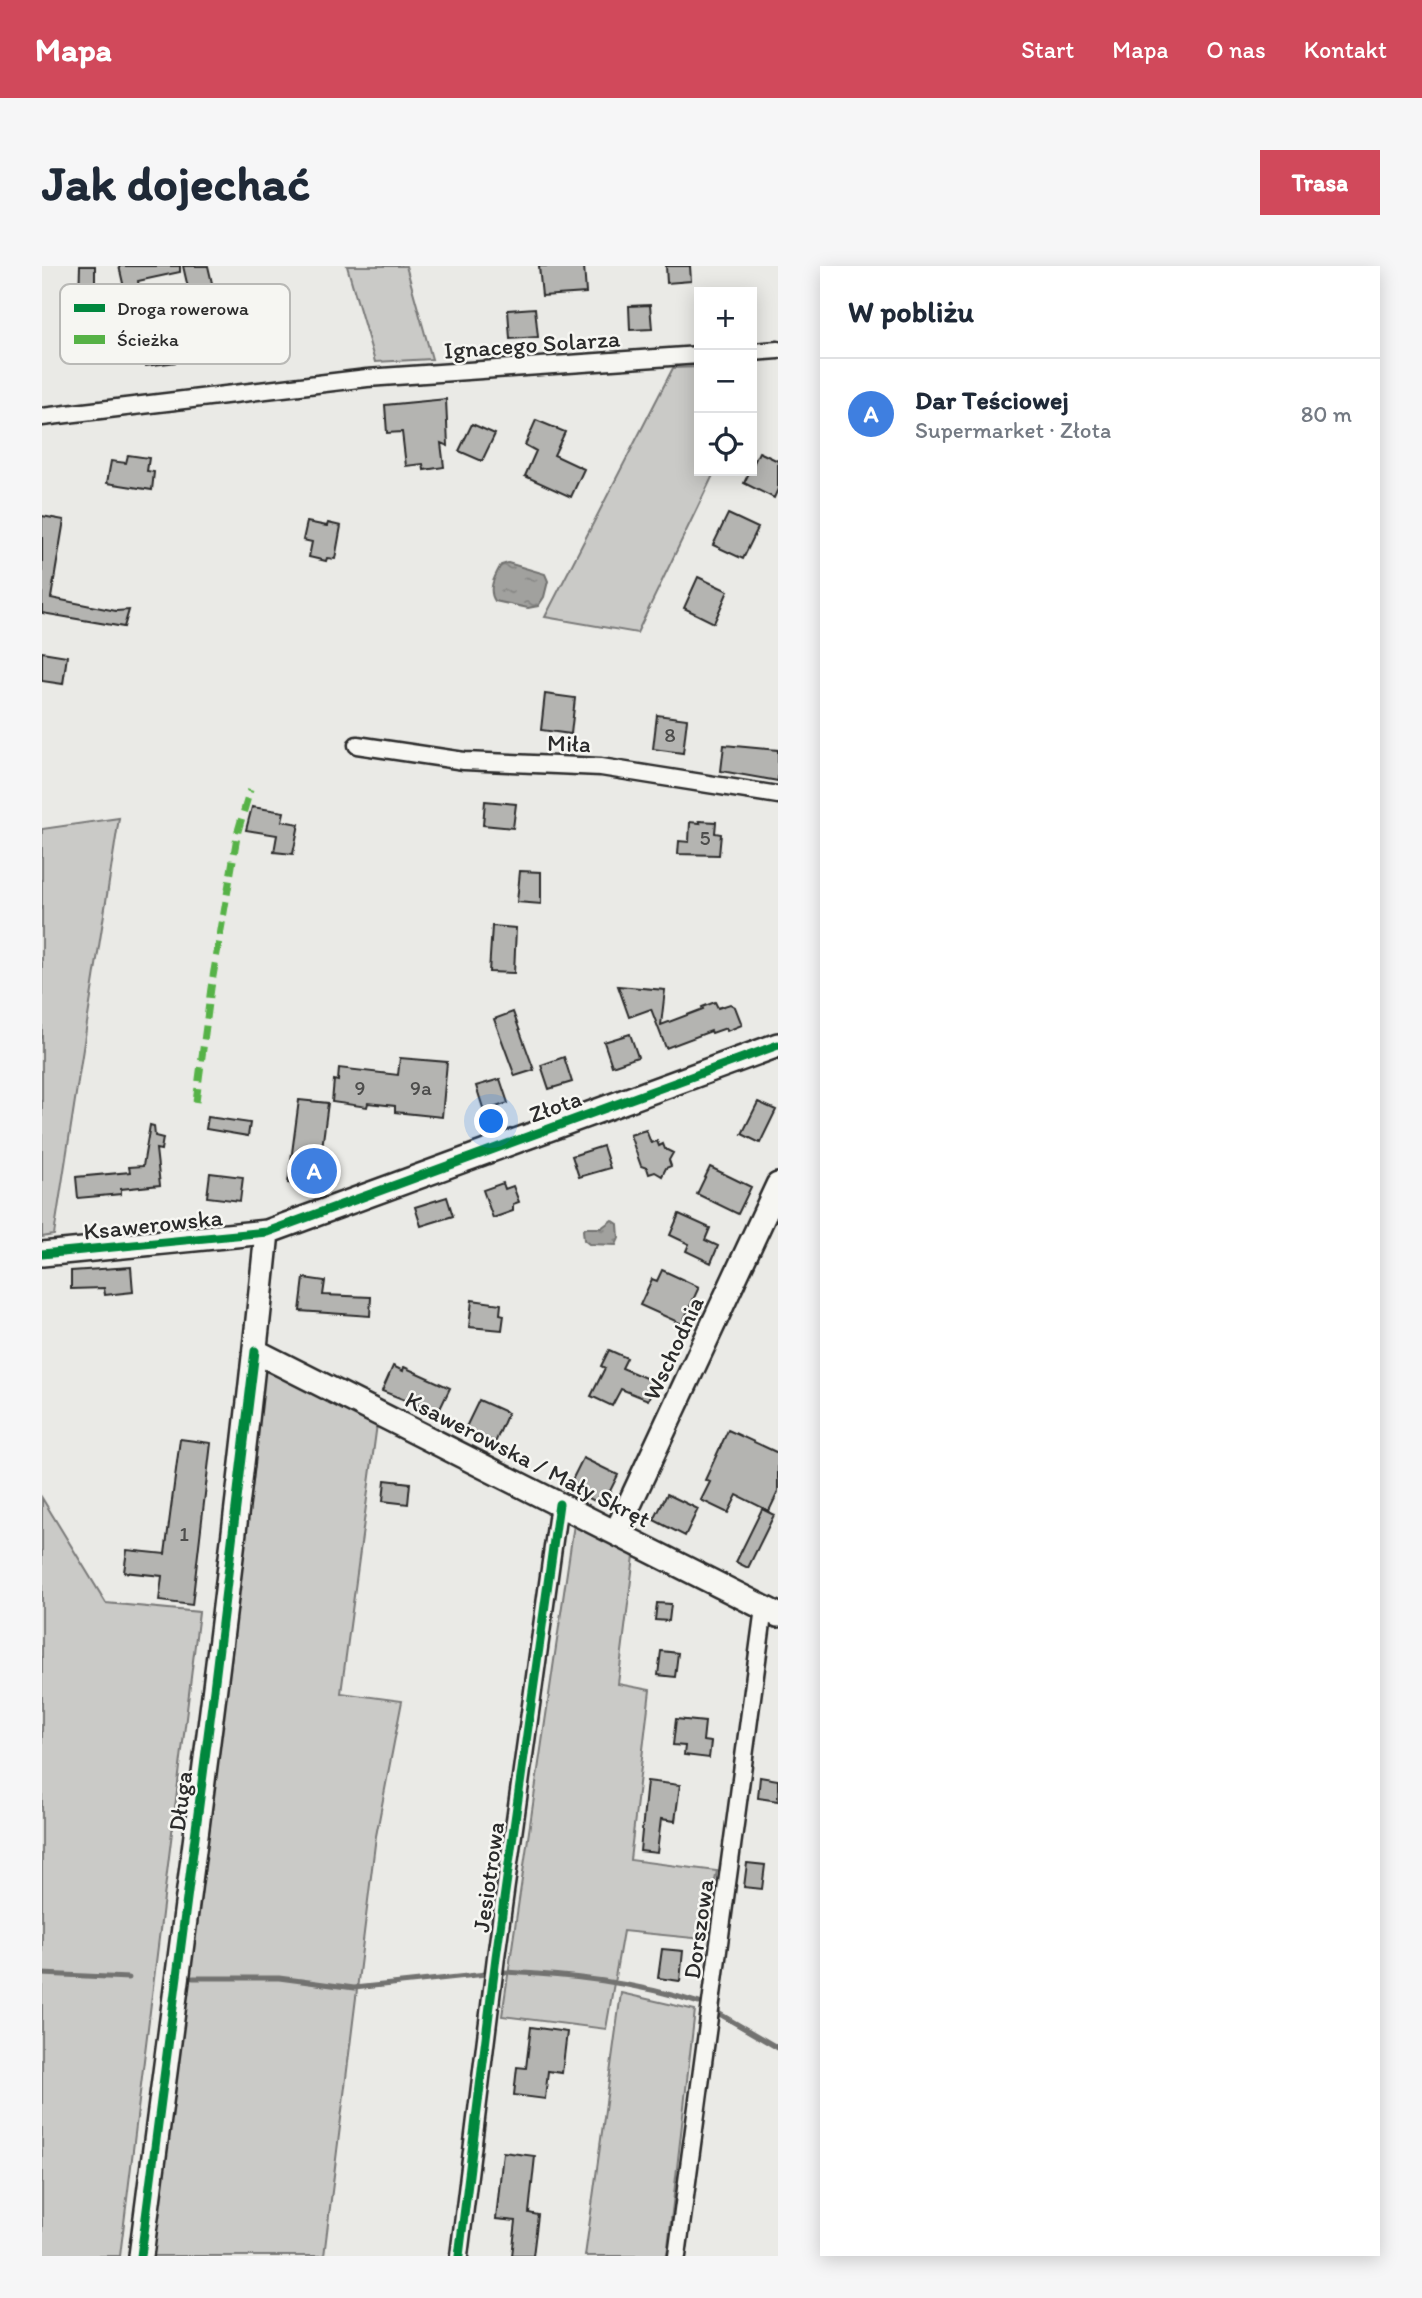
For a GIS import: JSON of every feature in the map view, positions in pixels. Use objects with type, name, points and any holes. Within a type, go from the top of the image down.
[{"type":"street","points":[[757,352],[778,351]]},
{"type":"street","name":"Ignacego Solarza","points":[[42,417],[367,377],[694,355]]},
{"type":"street","name":"Miła","points":[[357,745],[464,761],[608,768],[778,795]]},
{"type":"street","name":"Złota","points":[[267,1232],[778,1045]]},
{"type":"street","name":"Wschodnia","points":[[616,1533],[778,1185]]},
{"type":"street","name":"Ksawerowska","points":[[42,1254],[267,1232]]},
{"type":"street","name":"Długa","points":[[141,2256],[216,1676],[267,1232]]},
{"type":"street","name":"Ksawerowska / Mały Skręt","points":[[255,1351],[771,1611]]},
{"type":"street","name":"Jesiotrowa","points":[[460,2256],[496,1957],[559,1504]]},
{"type":"street","name":"Dorszowa","points":[[677,2256],[771,1611]]},
{"type":"shaded area","points":[[347,266],[406,266],[432,359],[375,362]]},
{"type":"shaded area","points":[[694,367],[694,476],[713,476],[637,633],[545,617],[673,368]]},
{"type":"shaded area","points":[[119,818],[54,1235],[42,1237],[42,829]]},
{"type":"shaded area","points":[[265,1366],[377,1424],[341,1693],[402,1701],[376,1836],[324,2256],[153,2256]]},
{"type":"shaded area","points":[[42,1498],[106,1603],[199,1612],[120,2256],[42,2256]]},
{"type":"shaded area","points":[[574,1524],[634,1556],[618,1684],[650,1690],[630,1860],[717,1871],[703,1939],[623,1931],[606,2029],[502,2016]]},
{"type":"shaded area","points":[[621,1993],[695,2010],[667,2256],[585,2256]]},
{"type":"water","points":[[508,563],[545,574],[548,581],[544,597],[538,606],[528,608],[495,601],[493,583],[501,565]]},
{"type":"water","points":[[612,1220],[618,1224],[619,1238],[616,1245],[589,1244],[584,1240],[583,1230],[601,1228]]},
{"type":"building","points":[[80,266],[95,266],[95,284],[79,284]]},
{"type":"building","points":[[119,266],[180,266],[180,272],[138,281],[138,284],[123,284]]},
{"type":"building","points":[[183,266],[208,266],[212,284],[187,284]]},
{"type":"building","points":[[539,266],[584,266],[586,293],[542,296]]},
{"type":"building","points":[[666,266],[690,266],[691,281],[667,283]]},
{"type":"building","points":[[650,305],[652,329],[630,330],[629,306]]},
{"type":"building","points":[[535,308],[538,337],[510,339],[508,310]]},
{"type":"building","points":[[446,399],[448,446],[441,443],[444,467],[424,470],[423,464],[406,466],[402,432],[387,433],[385,405]]},
{"type":"building","points":[[536,420],[565,432],[554,455],[584,469],[571,497],[525,476],[536,451],[525,445]]},
{"type":"building","points":[[472,424],[495,434],[482,461],[459,451]]},
{"type":"building","points":[[759,452],[778,461],[778,489],[774,498],[744,483],[747,476],[757,476]]},
{"type":"building","points":[[128,455],[149,458],[147,471],[154,472],[152,490],[107,483],[111,461],[126,463]]},
{"type":"building","points":[[728,514],[758,528],[743,559],[713,545]]},
{"type":"building","points":[[42,516],[64,520],[51,598],[116,611],[129,610],[124,627],[42,613]]},
{"type":"building","points":[[307,522],[341,526],[335,559],[327,558],[326,561],[309,557],[312,542],[303,540]]},
{"type":"building","points":[[698,577],[728,591],[714,623],[684,608]]},
{"type":"building","points":[[42,652],[67,656],[63,684],[42,681]]},
{"type":"building","points":[[545,694],[575,698],[571,734],[541,730]]},
{"type":"building","points":[[657,715],[687,719],[683,753],[653,749]]},
{"type":"building","points":[[724,745],[778,750],[778,781],[721,771]]},
{"type":"building","points":[[485,801],[516,804],[513,828],[483,825]]},
{"type":"building","points":[[252,807],[284,812],[282,821],[299,824],[293,854],[274,852],[277,835],[246,830]]},
{"type":"building","points":[[699,821],[716,822],[715,833],[721,834],[719,855],[678,854],[679,841],[689,842],[690,822],[700,823]]},
{"type":"building","points":[[520,871],[541,872],[541,904],[517,902]]},
{"type":"building","points":[[492,926],[516,928],[514,973],[489,972]]},
{"type":"building","points":[[618,986],[665,990],[661,1025],[715,1002],[718,1008],[730,1004],[735,1007],[742,1025],[727,1031],[726,1028],[712,1033],[711,1031],[666,1048],[651,1009],[629,1017]]},
{"type":"building","points":[[513,1012],[534,1070],[515,1076],[494,1019]]},
{"type":"building","points":[[630,1034],[638,1057],[612,1066],[604,1042]]},
{"type":"building","points":[[564,1057],[572,1082],[549,1089],[541,1065]]},
{"type":"building","points":[[400,1058],[447,1062],[442,1117],[395,1112],[395,1106],[368,1103],[367,1107],[332,1102],[334,1080],[338,1081],[339,1068],[398,1075]]},
{"type":"building","points":[[500,1079],[508,1103],[484,1111],[476,1086]]},
{"type":"building","points":[[299,1100],[328,1103],[317,1186],[288,1183]]},
{"type":"building","points":[[758,1102],[776,1110],[760,1143],[742,1134]]},
{"type":"building","points":[[208,1117],[250,1123],[248,1136],[206,1129]]},
{"type":"building","points":[[150,1125],[154,1126],[155,1136],[163,1138],[161,1150],[156,1149],[160,1185],[121,1189],[121,1194],[78,1198],[76,1177],[130,1172],[129,1167],[143,1166]]},
{"type":"building","points":[[646,1130],[651,1143],[657,1141],[659,1146],[663,1144],[665,1149],[673,1153],[669,1160],[671,1166],[666,1168],[662,1176],[655,1172],[649,1174],[647,1168],[641,1166],[630,1135]]},
{"type":"building","points":[[603,1146],[610,1168],[579,1177],[572,1156]]},
{"type":"building","points":[[710,1167],[751,1187],[738,1214],[697,1194]]},
{"type":"building","points":[[210,1173],[243,1177],[240,1201],[207,1197]]},
{"type":"building","points":[[503,1183],[505,1189],[513,1186],[519,1202],[513,1204],[513,1211],[493,1218],[483,1190]]},
{"type":"building","points":[[447,1197],[453,1216],[421,1226],[415,1207]]},
{"type":"building","points":[[679,1214],[710,1228],[705,1240],[718,1246],[711,1263],[686,1251],[689,1244],[670,1235]]},
{"type":"building","points":[[131,1267],[133,1292],[105,1295],[104,1288],[71,1289],[71,1271]]},
{"type":"building","points":[[662,1270],[699,1287],[682,1324],[640,1305],[652,1279],[657,1281]]},
{"type":"building","points":[[304,1278],[325,1281],[323,1295],[371,1297],[370,1316],[300,1311]]},
{"type":"building","points":[[472,1300],[501,1304],[500,1314],[504,1315],[502,1330],[469,1327]]},
{"type":"building","points":[[609,1350],[627,1358],[622,1368],[655,1382],[648,1400],[621,1389],[612,1406],[591,1396],[605,1368],[601,1366]]},
{"type":"building","points":[[393,1366],[403,1371],[404,1367],[450,1388],[438,1413],[382,1391]]},
{"type":"building","points":[[479,1400],[508,1413],[495,1443],[465,1429]]},
{"type":"building","points":[[728,1430],[778,1453],[778,1492],[769,1511],[737,1495],[728,1513],[701,1500],[710,1482],[705,1480]]},
{"type":"building","points":[[180,1439],[211,1443],[192,1605],[159,1601],[162,1576],[124,1572],[127,1550],[165,1554]]},
{"type":"building","points":[[583,1458],[618,1475],[603,1505],[568,1488]]},
{"type":"building","points":[[385,1480],[410,1483],[408,1504],[383,1501]]},
{"type":"building","points":[[667,1494],[698,1509],[685,1536],[654,1520]]},
{"type":"building","points":[[762,1509],[774,1515],[748,1568],[736,1562]]},
{"type":"building","points":[[657,1603],[671,1604],[669,1621],[655,1620]]},
{"type":"building","points":[[661,1651],[678,1653],[675,1677],[658,1675]]},
{"type":"building","points":[[676,1719],[705,1722],[703,1741],[711,1742],[709,1758],[684,1755],[685,1746],[673,1745]]},
{"type":"building","points":[[760,1777],[778,1780],[778,1801],[758,1798]]},
{"type":"building","points":[[647,1781],[680,1785],[675,1821],[661,1819],[657,1853],[640,1851]]},
{"type":"building","points":[[747,1863],[765,1865],[762,1889],[744,1887]]},
{"type":"building","points":[[662,1949],[683,1951],[680,1981],[658,1978]]},
{"type":"building","points":[[531,2027],[567,2032],[562,2073],[548,2071],[545,2099],[514,2095],[517,2067],[526,2068]]},
{"type":"building","points":[[503,2152],[535,2156],[529,2213],[538,2215],[533,2256],[512,2256],[516,2221],[496,2219]]},
{"type":"waterway","points":[[504,1972],[602,1981],[699,2003]]},
{"type":"waterway","points":[[42,1974],[129,1978]]},
{"type":"waterway","points":[[193,1978],[279,1978],[354,1988],[486,1974]]},
{"type":"waterway","points":[[718,2013],[778,2048]]},
{"type":"marked path","points":[[196,1102],[211,988],[238,831],[250,790]]},
{"type":"cycle path","points":[[42,1254],[267,1232],[778,1045]]},
{"type":"cycle path","points":[[141,2256],[255,1351]]},
{"type":"cycle path","points":[[459,2256],[496,1957],[559,1504]]},
{"type":"place","name":"Dar Teściowej","points":[[314,1171]]}]
